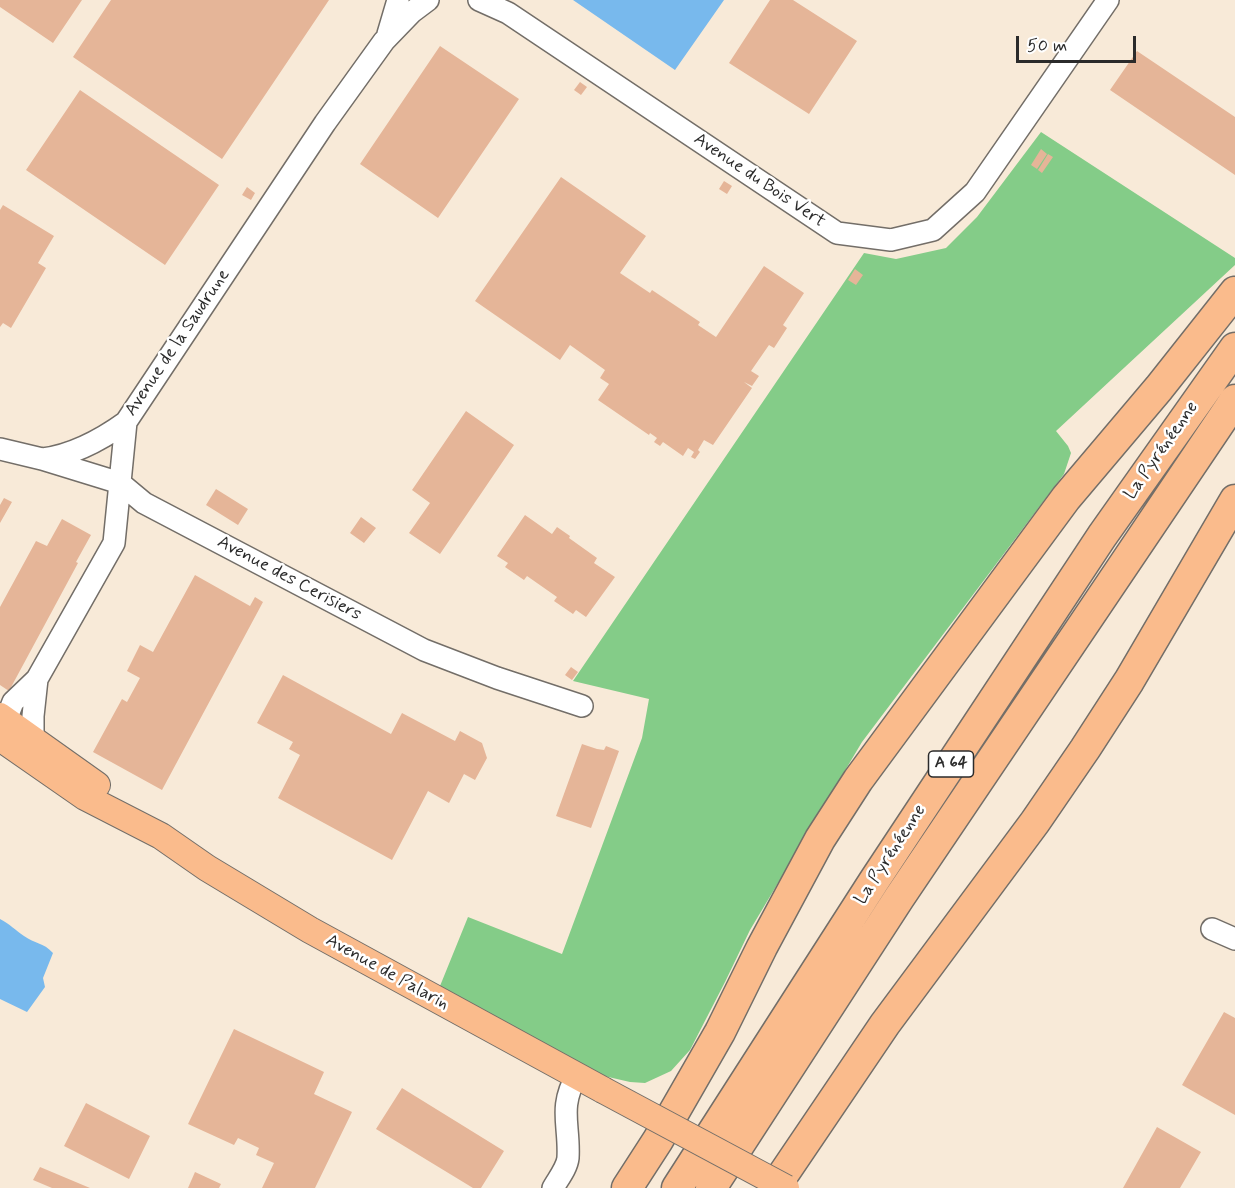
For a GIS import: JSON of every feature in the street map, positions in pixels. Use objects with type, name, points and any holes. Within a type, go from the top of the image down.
[{"type":"highway","points":[[627,1188],[658,1140],[720,1032],[772,927],[820,839],[858,780],[1066,498],[1159,388],[1235,292]]},
{"type":"highway","name":"La Pyrénéenne","points":[[677,1188],[867,891],[1095,546],[1235,348]]},
{"type":"highway","name":"La Pyrénéenne","points":[[711,1188],[899,898],[1235,400]]},
{"type":"highway","points":[[774,1188],[885,1024],[1035,822],[1085,750],[1129,681],[1235,500]]},
{"type":"main road","name":"Avenue de Palarin","points":[[10,724],[85,797],[161,836],[207,868],[310,930],[417,990],[786,1188]]},
{"type":"street","name":"Avenue de la Saudrune","points":[[388,34],[398,0]]},
{"type":"street","name":"Avenue de la Saudrune","points":[[10,724],[114,543],[126,422],[325,123],[388,34],[428,0]]},
{"type":"street","name":"Avenue du Bois Vert","points":[[478,0],[504,6],[837,233],[891,240],[933,231],[975,192],[1108,0]]},
{"type":"street","points":[[42,459],[59,457],[88,445],[126,422]]},
{"type":"street","name":"Avenue des Cerisiers","points":[[0,449],[42,459],[120,483],[144,503],[424,650],[497,678],[582,706]]},
{"type":"street","points":[[1212,929],[1235,939]]},
{"type":"street","points":[[553,1188],[568,1161],[565,1112],[567,1095],[577,1075]]},
{"type":"green space","points":[[1041,132],[1235,258],[1235,265],[1056,431],[1071,453],[1064,474],[862,742],[750,930],[690,1050],[671,1071],[645,1083],[604,1076],[440,986],[468,917],[562,954],[642,738],[649,699],[573,681],[864,253],[896,259],[946,248],[977,217]]},
{"type":"water","points":[[573,0],[724,0],[675,70]]},
{"type":"water","points":[[0,919],[53,953],[43,978],[45,987],[27,1012],[0,999]]},
{"type":"building","points":[[0,0],[82,0],[53,43],[0,7]]},
{"type":"building","points":[[111,0],[329,0],[222,159],[73,57]]},
{"type":"building","points":[[770,0],[793,0],[857,41],[809,114],[729,63]]},
{"type":"building","points":[[440,46],[519,99],[438,218],[360,164]]},
{"type":"building","points":[[1137,51],[1235,117],[1235,175],[1110,90]]},
{"type":"building","points":[[580,82],[587,87],[581,95],[574,90]]},
{"type":"building","points":[[80,90],[219,185],[165,265],[26,170]]},
{"type":"building","points":[[1041,149],[1047,154],[1037,169],[1031,165]]},
{"type":"building","points":[[1048,154],[1053,157],[1042,173],[1038,170]]},
{"type":"building","points":[[561,177],[646,236],[620,273],[650,293],[652,290],[700,322],[698,325],[716,337],[764,266],[804,293],[783,325],[787,328],[774,348],[769,345],[751,371],[759,376],[752,386],[744,382],[752,388],[713,445],[704,440],[695,459],[691,457],[694,452],[688,448],[683,456],[663,442],[660,446],[654,442],[657,438],[650,433],[649,435],[598,400],[609,384],[600,378],[605,370],[570,345],[560,360],[475,301]]},
{"type":"building","points":[[724,181],[732,186],[727,194],[719,189]]},
{"type":"building","points":[[247,187],[255,193],[251,200],[242,195]]},
{"type":"building","points":[[3,205],[54,236],[38,263],[46,268],[11,328],[3,323],[0,327],[0,210]]},
{"type":"building","points":[[855,269],[863,275],[856,285],[848,280]]},
{"type":"building","points":[[466,411],[514,445],[440,554],[409,533],[430,503],[412,490]]},
{"type":"building","points":[[216,489],[248,509],[238,525],[206,505]]},
{"type":"building","points":[[4,498],[12,502],[0,523],[0,505]]},
{"type":"building","points":[[525,515],[552,534],[557,527],[597,558],[594,563],[615,577],[586,617],[576,610],[573,614],[554,601],[557,597],[527,576],[524,580],[505,567],[508,563],[497,556]]},
{"type":"building","points":[[361,517],[376,528],[364,543],[350,533]]},
{"type":"building","points":[[62,519],[91,535],[9,691],[0,685],[0,607],[36,541],[47,546]]},
{"type":"building","points":[[195,575],[250,606],[255,597],[263,602],[162,790],[93,752],[122,699],[127,702],[140,678],[127,671],[140,645],[153,652]]},
{"type":"building","points":[[571,667],[578,672],[572,680],[565,675]]},
{"type":"building","points":[[283,675],[391,734],[402,713],[455,741],[460,731],[482,743],[487,758],[475,780],[464,774],[449,803],[428,791],[392,860],[278,798],[300,755],[289,749],[293,742],[257,723]]},
{"type":"building","points":[[582,744],[604,750],[606,746],[619,751],[591,828],[556,816]]},
{"type":"building","points":[[1224,1012],[1235,1018],[1235,1115],[1182,1085]]},
{"type":"building","points":[[234,1029],[324,1072],[314,1094],[352,1112],[315,1188],[262,1188],[274,1163],[256,1155],[259,1148],[238,1138],[234,1145],[188,1124]]},
{"type":"building","points":[[402,1088],[504,1151],[481,1188],[473,1188],[376,1129]]},
{"type":"building","points":[[86,1103],[150,1136],[129,1179],[64,1146]]},
{"type":"building","points":[[1157,1127],[1201,1152],[1180,1188],[1123,1188]]},
{"type":"building","points":[[40,1167],[90,1188],[52,1188],[33,1180]]},
{"type":"building","points":[[195,1172],[221,1184],[219,1188],[188,1188]]}]
